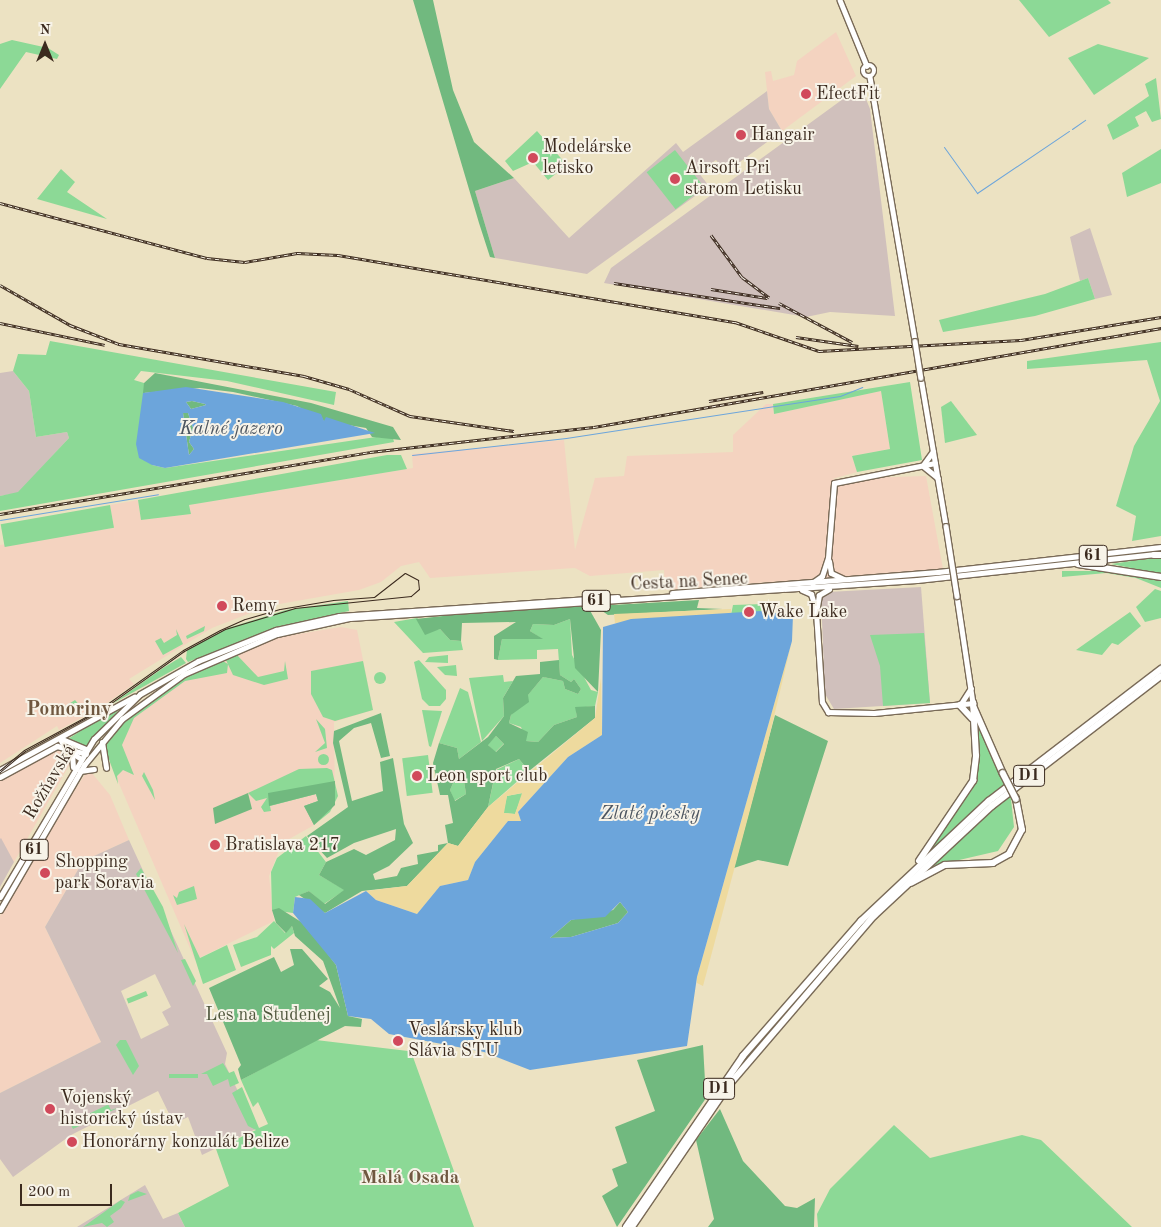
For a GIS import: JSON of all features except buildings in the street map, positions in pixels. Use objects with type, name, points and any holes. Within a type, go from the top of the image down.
[{"type":"highway","points":[[1154,554],[1161,554]]},
{"type":"highway","points":[[1078,564],[1161,577]]},
{"type":"highway","name":"D1","points":[[626,1227],[676,1147],[766,1028],[913,869],[1016,778],[1161,669]]},
{"type":"highway","name":"D1","points":[[632,1227],[744,1066],[824,969],[904,886],[1020,783],[1161,676]]},
{"type":"highway","points":[[913,869],[970,788],[976,766],[972,703]]},
{"type":"highway","points":[[904,886],[945,865],[993,863],[1009,854],[1022,830],[1016,799],[972,703]]},
{"type":"highway","points":[[960,704],[973,720]]},
{"type":"main road","points":[[799,589],[811,594],[816,612],[821,696],[828,712],[972,703],[946,526],[870,77],[875,70],[867,66],[840,0]]},
{"type":"main road","points":[[867,66],[864,73],[870,77]]},
{"type":"main road","points":[[923,466],[933,451]]},
{"type":"main road","points":[[811,583],[822,576],[828,558],[834,483],[935,463]]},
{"type":"main road","points":[[923,466],[938,478]]},
{"type":"main road","name":"Cesta na Senec","points":[[140,694],[232,646],[332,617],[851,580],[1161,547]]},
{"type":"main road","name":"Cesta na Senec","points":[[122,719],[162,686],[196,667],[244,646],[307,626],[388,615],[837,587],[1078,564],[1154,554]]},
{"type":"main road","points":[[828,558],[833,576],[851,580]]},
{"type":"main road","points":[[816,612],[820,595],[837,587]]},
{"type":"main road","points":[[960,704],[971,688]]},
{"type":"main road","points":[[0,770],[140,694]]},
{"type":"main road","name":"Rožňavská","points":[[0,896],[73,768],[85,751],[140,694]]},
{"type":"main road","name":"Rožňavská","points":[[0,910],[80,771],[102,741],[122,719]]},
{"type":"main road","points":[[64,745],[69,733]]},
{"type":"main road","points":[[60,738],[85,751]]},
{"type":"main road","points":[[60,738],[64,745],[80,758]]},
{"type":"main road","points":[[102,741],[106,768]]},
{"type":"main road","points":[[0,777],[64,745],[92,754]]},
{"type":"main road","points":[[72,753],[73,768]]},
{"type":"main road","points":[[80,771],[94,769]]},
{"type":"shaded area","points":[[836,32],[856,76],[782,131],[769,109],[765,72],[771,71],[773,81],[794,75],[797,61]]},
{"type":"shaded area","points":[[767,91],[769,109],[782,131],[726,172],[716,160],[698,172],[709,186],[587,274],[495,258],[475,191],[514,178],[569,238],[676,143],[683,152]]},
{"type":"shaded area","points":[[854,91],[864,94],[870,109],[895,316],[830,312],[806,317],[604,283],[611,268]]},
{"type":"shaded area","points":[[1090,228],[1112,295],[1095,299],[1088,278],[1080,281],[1070,237]]},
{"type":"shaded area","points":[[13,371],[29,391],[36,437],[67,432],[69,438],[18,493],[0,496],[0,373]]},
{"type":"shaded area","points":[[881,391],[890,449],[852,456],[857,472],[832,479],[926,476],[943,569],[665,590],[664,570],[590,576],[575,568],[430,578],[419,562],[401,566],[381,582],[359,590],[268,606],[212,628],[129,679],[134,684],[100,708],[59,730],[57,726],[0,763],[0,545],[114,528],[110,505],[138,500],[141,520],[191,514],[189,505],[413,468],[412,454],[564,440],[575,550],[595,478],[624,476],[627,456],[733,452],[733,435],[766,404],[773,404],[774,414]]},
{"type":"shaded area","points":[[921,587],[930,703],[834,709],[825,694],[821,597],[828,592]]},
{"type":"shaded area","points":[[341,627],[357,630],[373,710],[334,722],[335,805],[316,824],[282,843],[269,876],[274,921],[195,960],[105,751],[116,730],[149,699],[210,664],[280,637]]},
{"type":"shaded area","points":[[59,750],[71,762],[14,862],[0,839],[0,781]]},
{"type":"shaded area","points":[[91,772],[110,795],[129,840],[83,861],[45,927],[101,1042],[0,1093],[0,916],[68,800],[86,773]]},
{"type":"shaded area","points":[[0,839],[14,862],[0,887]]},
{"type":"shaded area","points":[[129,840],[227,1053],[225,1064],[256,1129],[202,1155],[188,1117],[174,1124],[158,1091],[71,1135],[13,1177],[0,1159],[0,1093],[101,1042],[45,927],[83,861]],"holes":[[[155,974],[171,1007],[162,1012],[169,1025],[141,1039],[121,991]]]},
{"type":"shaded area","points":[[145,1185],[163,1219],[178,1213],[185,1227],[77,1227]]},
{"type":"green space","points":[[413,0],[433,0],[453,90],[474,142],[514,178],[475,191],[495,258],[490,257],[479,223]]},
{"type":"green space","points":[[1019,0],[1108,0],[1111,3],[1049,37]]},
{"type":"green space","points":[[12,40],[48,48],[59,55],[57,59],[26,52],[0,89],[0,44]]},
{"type":"green space","points":[[1098,44],[1149,58],[1094,95],[1068,58]]},
{"type":"green space","points":[[1156,78],[1161,119],[1152,122],[1146,111],[1135,117],[1139,126],[1113,140],[1107,125],[1149,96],[1145,84]]},
{"type":"green space","name":"Modelárske letisko","points":[[537,131],[567,165],[548,180],[533,162],[513,171],[505,161]]},
{"type":"green space","points":[[1161,149],[1161,183],[1127,197],[1122,173]]},
{"type":"green space","name":"Airsoft Pri starom Letisku","points":[[675,150],[704,187],[676,209],[647,172]]},
{"type":"green space","points":[[61,169],[75,182],[67,192],[107,219],[37,199]]},
{"type":"green space","points":[[1088,278],[1095,299],[1035,316],[943,332],[939,320],[1045,294]]},
{"type":"green space","points":[[50,341],[336,392],[334,405],[227,381],[141,371],[134,380],[144,383],[152,465],[165,468],[376,437],[393,438],[394,442],[0,511],[0,496],[18,492],[69,438],[67,432],[36,437],[29,391],[13,371],[18,354],[46,355]]},
{"type":"green space","points":[[1161,342],[1161,536],[1132,541],[1136,516],[1116,506],[1134,446],[1160,401],[1147,360],[1027,369],[1027,361]]},
{"type":"green space","points":[[155,373],[311,403],[393,427],[401,440],[372,437],[366,428],[324,421],[297,406],[233,392],[200,388],[143,393],[144,383]]},
{"type":"green space","points":[[910,382],[922,460],[857,472],[852,456],[890,449],[881,391],[774,414],[773,404]]},
{"type":"green space","points":[[192,401],[206,405],[191,409],[186,402]]},
{"type":"green space","points":[[951,401],[977,435],[945,443],[941,407]]},
{"type":"green space","points":[[183,413],[188,413],[193,428],[189,442],[194,449],[189,455]]},
{"type":"green space","points":[[387,455],[401,455],[407,469],[189,505],[191,514],[141,520],[138,500]]},
{"type":"green space","points":[[110,505],[114,528],[5,547],[1,524]]},
{"type":"green space","points":[[1161,558],[1161,574],[1111,564],[1138,560]]},
{"type":"green space","points":[[1062,571],[1100,571],[1155,578],[1161,580],[1161,588],[1136,578],[1106,573],[1062,577]]},
{"type":"green space","points":[[1155,589],[1161,591],[1161,618],[1145,622],[1136,607]]},
{"type":"green space","points":[[699,600],[697,608],[723,609],[608,615],[595,606]]},
{"type":"green space","points":[[348,601],[349,611],[276,627],[188,662],[186,659],[187,650],[228,628],[286,610]]},
{"type":"green space","name":"Wake Lake","points":[[768,604],[767,616],[731,615],[733,605]]},
{"type":"green space","points":[[523,607],[588,607],[601,630],[598,692],[575,668],[570,619],[554,625],[533,624],[530,631],[543,639],[502,639],[498,660],[494,659],[494,636],[516,622],[462,623],[461,641],[450,640],[440,629],[425,635],[416,619]]},
{"type":"green space","points":[[1130,612],[1141,626],[1118,645],[1112,643],[1102,655],[1076,650]]},
{"type":"green space","points":[[417,618],[434,630],[440,629],[450,640],[461,641],[463,650],[423,653],[394,622]]},
{"type":"green space","points":[[570,619],[572,655],[591,690],[598,692],[595,706],[576,708],[577,717],[554,725],[538,742],[526,741],[521,727],[509,723],[511,715],[543,677],[563,681],[565,689],[578,694],[581,689],[574,679],[571,682],[560,675],[558,649],[537,650],[537,659],[498,660],[502,639],[542,639],[530,631],[533,624],[554,625]]},
{"type":"green space","points":[[205,626],[204,631],[187,639],[186,636]]},
{"type":"green space","points":[[176,629],[183,644],[163,655],[155,641],[161,638],[164,643],[177,635]]},
{"type":"green space","points":[[924,633],[930,703],[883,706],[880,666],[870,635]]},
{"type":"green space","points":[[237,655],[258,677],[284,671],[285,661],[288,679],[264,685],[233,675],[225,658]]},
{"type":"green space","points":[[448,655],[448,663],[425,662],[429,657]]},
{"type":"green space","points":[[181,657],[186,663],[112,704],[163,668]]},
{"type":"green space","points":[[221,660],[228,664],[227,673],[185,681],[134,718],[122,745],[134,775],[123,770],[117,776],[118,784],[104,746],[116,729],[181,678]]},
{"type":"green space","points":[[419,660],[446,690],[446,699],[440,706],[429,706],[422,699],[414,662]]},
{"type":"green space","points":[[559,660],[560,675],[571,682],[574,679],[581,689],[578,694],[565,689],[563,681],[543,677],[528,695],[529,702],[511,715],[509,723],[528,732],[526,741],[538,742],[554,725],[577,717],[575,707],[595,706],[595,718],[529,771],[519,759],[496,769],[488,807],[458,846],[448,843],[445,825],[453,823],[448,795],[440,795],[433,763],[439,743],[457,748],[459,759],[488,737],[504,716],[503,698],[516,676],[540,674],[540,662]],"holes":[[[496,736],[504,744],[496,752],[488,745]],[[454,781],[464,781],[466,794],[455,801],[450,790]]]},
{"type":"green space","points":[[363,661],[373,710],[335,721],[323,717],[311,694],[311,671]]},
{"type":"green space","points":[[456,665],[457,676],[445,675],[437,667]]},
{"type":"green space","points":[[378,672],[382,672],[386,678],[382,684],[378,684],[374,680],[374,676]]},
{"type":"green space","points":[[503,675],[504,682],[513,681],[503,698],[504,716],[482,741],[469,678]]},
{"type":"green space","points":[[460,688],[468,692],[481,742],[459,759],[457,748],[439,743]]},
{"type":"green space","points":[[75,700],[81,707],[61,717],[59,710]]},
{"type":"green space","points":[[119,710],[86,747],[68,739],[99,719]]},
{"type":"green space","points":[[422,710],[442,711],[431,747],[429,746]]},
{"type":"green space","points":[[381,713],[390,756],[381,758],[371,723],[354,728],[339,741],[352,801],[383,791],[380,762],[393,758],[404,824],[413,843],[389,866],[373,874],[375,880],[397,876],[401,868],[418,864],[417,855],[438,851],[438,845],[448,843],[407,886],[362,891],[325,913],[299,895],[309,891],[325,904],[344,890],[319,875],[326,862],[354,849],[366,855],[395,840],[396,829],[354,843],[327,858],[307,836],[348,807],[333,743],[334,731]]},
{"type":"green space","points":[[775,715],[828,741],[788,866],[758,860],[734,868]]},
{"type":"green space","points":[[976,718],[1011,799],[1014,827],[998,851],[929,867],[933,844],[972,790],[978,769]]},
{"type":"green space","points":[[316,719],[325,729],[327,748],[315,752],[325,743]]},
{"type":"green space","points":[[496,736],[504,744],[495,752],[488,744]]},
{"type":"green space","points":[[323,753],[329,759],[323,765],[317,759]]},
{"type":"green space","name":"Leon sport club","points":[[428,755],[433,793],[407,796],[402,758]]},
{"type":"green space","points":[[519,759],[529,771],[488,807],[496,770]]},
{"type":"green space","points":[[327,768],[332,770],[338,796],[330,812],[314,825],[304,806],[318,801],[316,794],[270,806],[271,811],[264,812],[261,807],[267,798],[256,801],[248,793],[299,769]]},
{"type":"green space","points":[[144,772],[153,790],[155,800],[142,776]]},
{"type":"green space","points":[[335,781],[335,805],[314,825],[304,806],[318,801],[316,794],[269,806],[268,793]]},
{"type":"green space","points":[[454,781],[464,781],[466,794],[454,801],[450,790]]},
{"type":"green space","points":[[248,793],[252,809],[215,824],[213,808]]},
{"type":"green space","points":[[523,793],[515,814],[503,813],[507,796]]},
{"type":"green space","points":[[306,836],[326,862],[319,875],[345,890],[324,904],[309,891],[295,897],[293,913],[272,910],[271,872],[277,858]]},
{"type":"green space","points":[[141,868],[163,907],[178,953],[136,874]]},
{"type":"green space","points":[[194,886],[197,899],[177,905],[173,895],[177,898],[179,892]]},
{"type":"green space","points":[[620,902],[628,912],[618,923],[571,937],[550,938],[571,920],[613,910]]},
{"type":"green space","name":"Les na Studenej","points":[[279,908],[306,925],[336,965],[348,1016],[362,1019],[361,1027],[345,1026],[241,1080],[238,1069],[241,1065],[209,988],[274,957],[281,972],[294,965],[290,949],[302,949],[328,979],[319,986],[330,992],[340,1008],[323,961],[295,936],[292,926],[286,933],[276,923],[272,910]]},
{"type":"green space","points":[[274,921],[285,933],[292,926],[294,933],[274,949],[271,946],[271,955],[241,967],[233,945],[257,937]]},
{"type":"green space","points":[[184,924],[200,958],[227,945],[236,970],[203,984]]},
{"type":"green space","points":[[185,959],[196,981],[193,986],[181,960]]},
{"type":"green space","points":[[146,991],[148,996],[128,1004],[127,999]]},
{"type":"green space","points":[[120,1040],[126,1040],[139,1066],[133,1075],[116,1045]]},
{"type":"green space","points":[[316,1040],[408,1051],[413,1057],[474,1227],[185,1227],[178,1213],[229,1186],[216,1149],[256,1130],[248,1126],[232,1093],[242,1087],[259,1128],[268,1124],[258,1102],[253,1107],[241,1080]]},
{"type":"green space","points":[[703,1045],[705,1081],[713,1088],[617,1227],[602,1196],[618,1186],[612,1169],[627,1163],[615,1127],[655,1111],[637,1060]]},
{"type":"green space","points":[[223,1063],[229,1073],[234,1071],[239,1083],[230,1087],[228,1079],[213,1086],[207,1074],[201,1074]]},
{"type":"green space","points":[[169,1074],[198,1074],[198,1078],[169,1078]]},
{"type":"green space","points":[[105,1098],[111,1110],[120,1107],[73,1129],[70,1123],[107,1105]]},
{"type":"green space","points":[[720,1109],[743,1161],[785,1206],[797,1208],[815,1198],[814,1227],[708,1227],[714,1219],[696,1140]]},
{"type":"green space","points":[[894,1125],[930,1158],[1022,1135],[1041,1140],[1132,1227],[818,1227],[817,1214],[830,1189]]},
{"type":"green space","points":[[138,1191],[147,1194],[128,1201],[130,1195]]},
{"type":"green space","points":[[121,1200],[125,1202],[121,1208],[110,1216],[114,1222],[107,1227],[102,1223],[83,1227]]},
{"type":"sand","points":[[731,609],[731,615],[615,623],[614,614]]},
{"type":"sand","points":[[792,641],[766,750],[703,986],[697,983],[697,977]]},
{"type":"sand","points":[[601,678],[602,735],[568,757],[518,812],[521,821],[508,821],[475,862],[468,880],[440,886],[417,914],[376,900],[366,891],[407,886],[448,843],[458,846],[488,807],[595,718]],"holes":[[[522,793],[515,814],[504,813],[507,796]]]},
{"type":"water","name":"Kalné jazero","points":[[186,387],[283,402],[321,414],[324,421],[326,417],[375,433],[165,468],[152,465],[139,458],[136,444],[143,393]],"holes":[[[192,401],[205,404],[206,405],[191,409],[186,402]],[[183,413],[188,413],[193,428],[189,442],[194,449],[189,455]]]},
{"type":"water","name":"Zlaté piesky","points":[[761,611],[793,615],[792,641],[697,977],[687,1046],[530,1070],[484,1052],[389,1034],[371,1019],[348,1016],[336,965],[293,913],[295,897],[310,899],[325,913],[366,891],[376,900],[417,914],[440,886],[468,880],[475,862],[508,821],[521,821],[518,812],[568,757],[602,735],[603,627],[631,619]],"holes":[[[620,902],[628,912],[618,923],[571,937],[550,938],[571,920],[605,917]]]},
{"type":"waterway","points":[[1072,129],[1085,120]]},
{"type":"waterway","points":[[944,147],[977,193],[1069,131]]},
{"type":"waterway","points":[[412,455],[566,438],[840,396],[862,387]]},
{"type":"waterway","points":[[0,520],[158,494]]},
{"type":"tram line","points":[[0,770],[24,750],[100,709],[183,650],[220,630],[245,619],[280,609],[333,600],[374,597],[405,573],[418,580],[419,589],[411,596],[295,608],[225,629],[184,651],[104,708],[25,751],[0,772]]},
{"type":"railway","points":[[0,203],[207,258],[245,262],[297,253],[338,255],[735,322],[819,351],[1021,340],[1161,317]]},
{"type":"railway","points":[[711,235],[742,277],[769,297]]},
{"type":"railway","points":[[614,283],[780,308]]},
{"type":"railway","points":[[0,285],[70,325],[119,344],[304,376],[349,389],[410,416],[514,431]]},
{"type":"railway","points":[[711,289],[767,298]]},
{"type":"railway","points":[[779,303],[852,342]]},
{"type":"railway","points":[[0,323],[105,345]]},
{"type":"railway","points":[[0,514],[370,452],[594,427],[1161,328]]},
{"type":"railway","points":[[796,337],[858,346]]},
{"type":"railway","points":[[709,401],[763,392]]},
{"type":"place","name":"EfectFit","points":[[806,94]]},
{"type":"place","name":"Hangair","points":[[741,135]]},
{"type":"place","name":"Modelárske letisko","points":[[533,158]]},
{"type":"place","name":"Airsoft Pri starom Letisku","points":[[675,179]]},
{"type":"place","name":"Remy","points":[[222,606]]},
{"type":"place","name":"Wake Lake","points":[[749,612]]},
{"type":"place","name":"Leon sport club","points":[[417,776]]},
{"type":"place","name":"Bratislava 217","points":[[215,845]]},
{"type":"place","name":"Shopping park Soravia","points":[[45,873]]},
{"type":"place","name":"Veslársky klub Slávia STU","points":[[398,1041]]},
{"type":"place","name":"Vojenský historický ústav","points":[[50,1109]]},
{"type":"place","name":"Honorárny konzulát Belize","points":[[72,1142]]},
{"type":"district","name":"Pomoriny","points":[[69,710]]},
{"type":"district","name":"Malá Osada","points":[[410,1179]]}]
